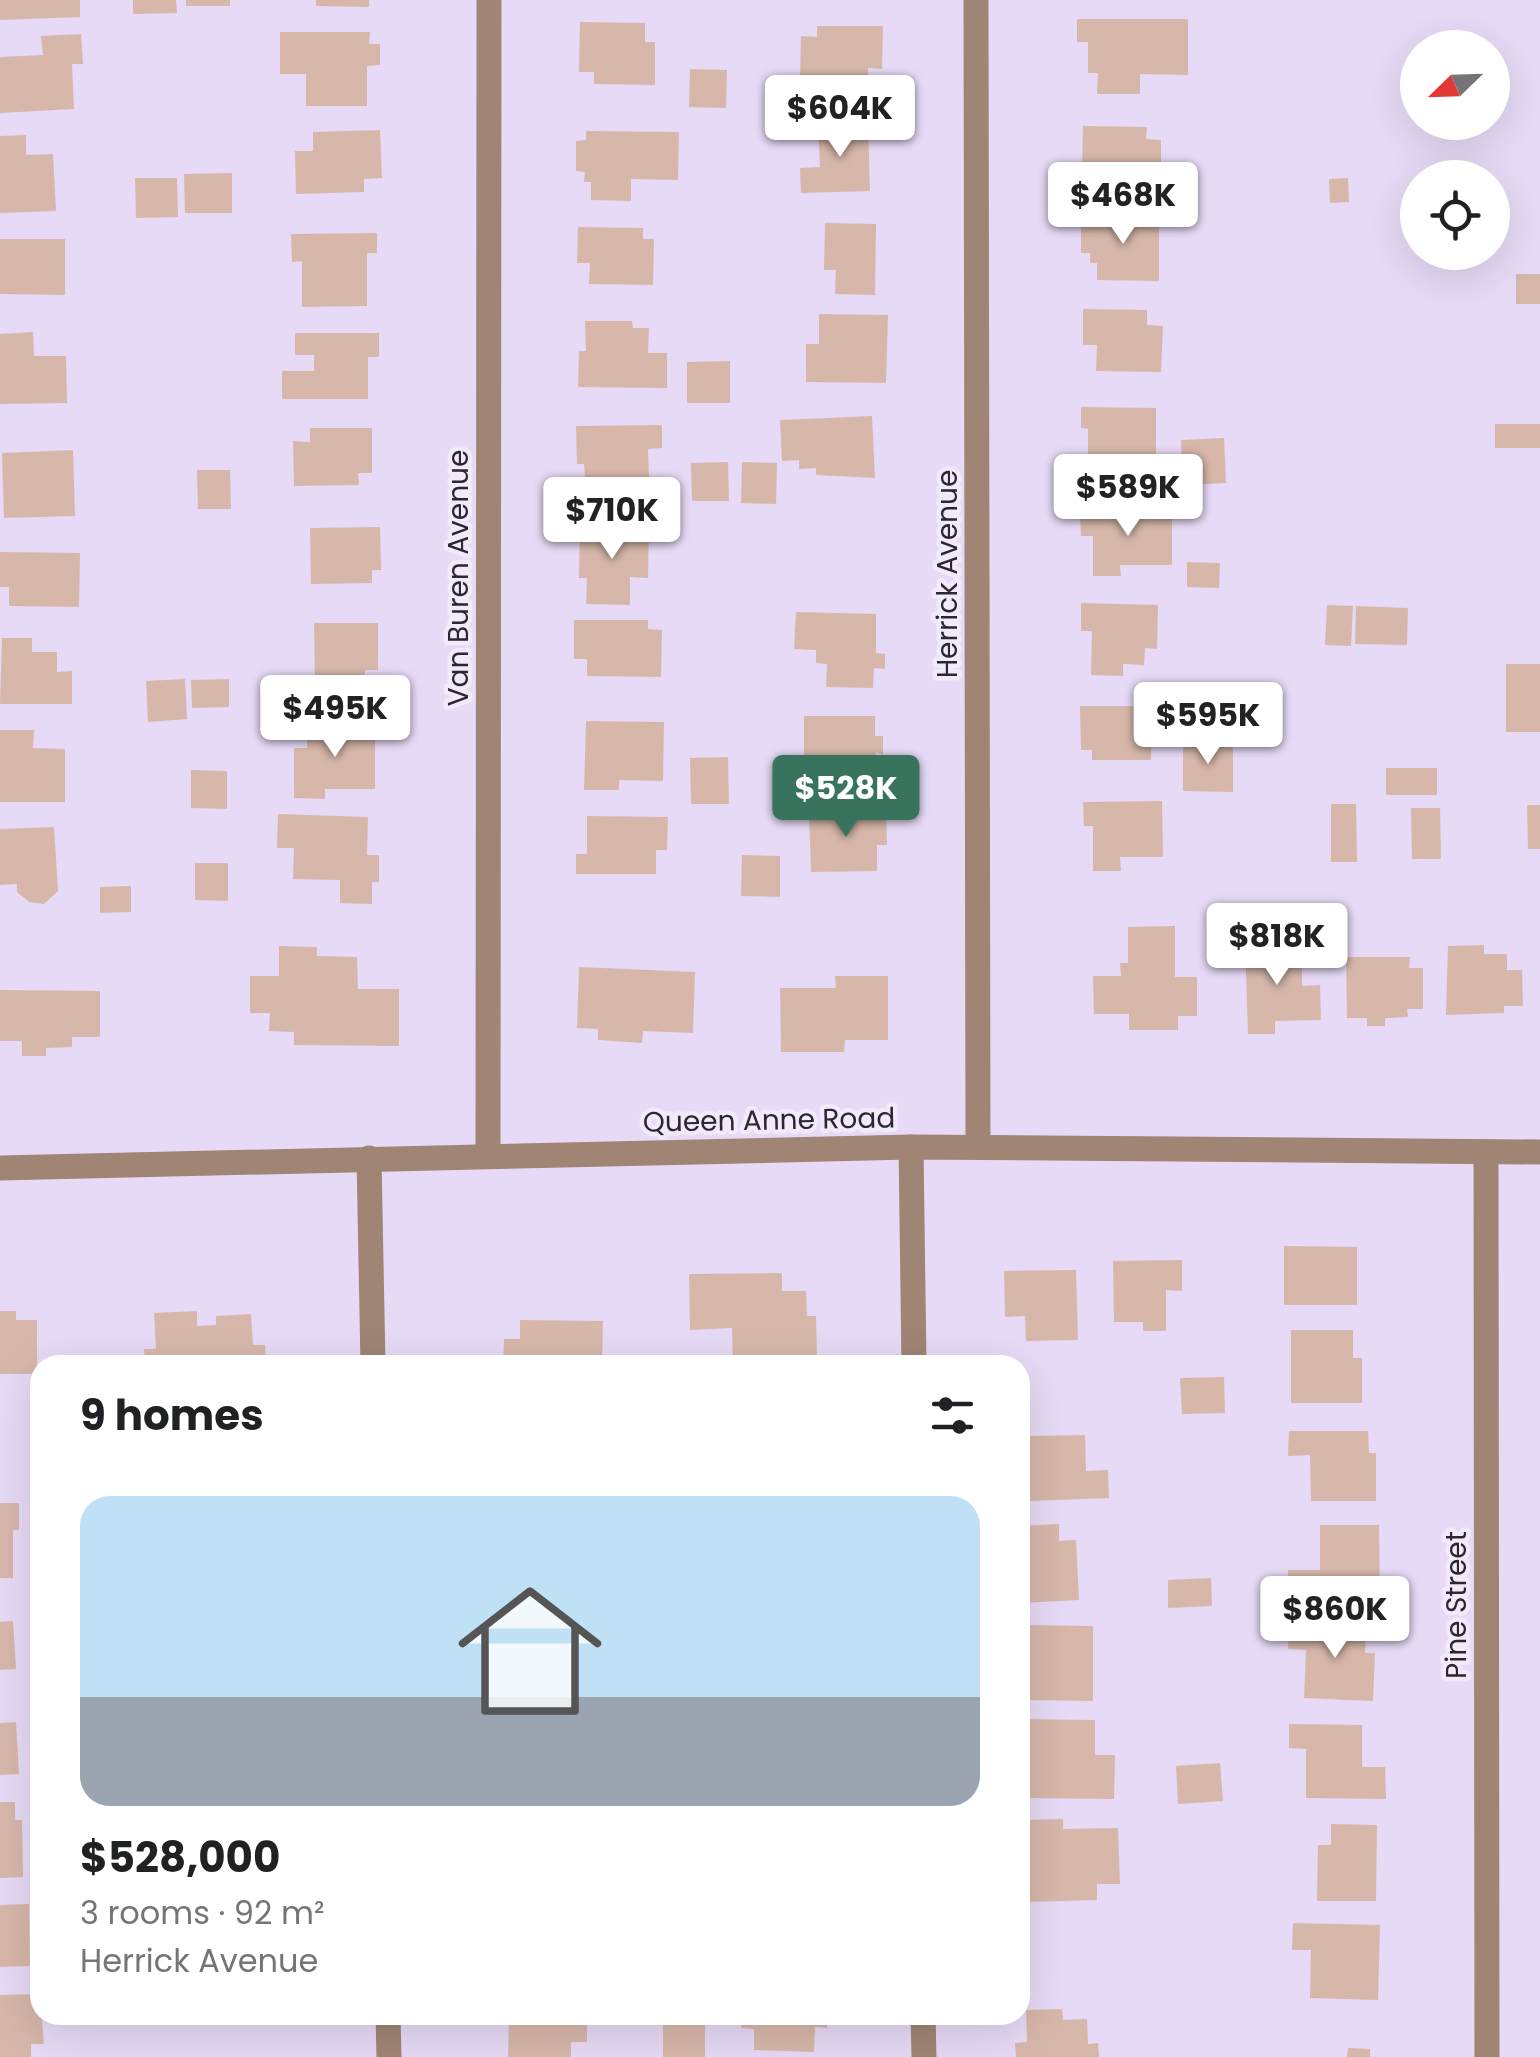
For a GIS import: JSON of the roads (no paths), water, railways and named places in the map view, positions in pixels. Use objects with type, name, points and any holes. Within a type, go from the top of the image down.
[{"type":"street","name":"Van Buren Avenue","points":[[488,1156],[489,0]]},
{"type":"street","name":"Herrick Avenue","points":[[976,0],[978,1147]]},
{"type":"street","name":"Queen Anne Road","points":[[0,1168],[911,1146],[1540,1152]]},
{"type":"street","points":[[911,1146],[914,1355]]},
{"type":"street","name":"Pine Street","points":[[1486,1153],[1487,2057]]},
{"type":"street","points":[[369,1158],[373,1355]]},
{"type":"street","points":[[388,2025],[388,2057]]},
{"type":"street","points":[[923,2025],[924,2057]]}]
